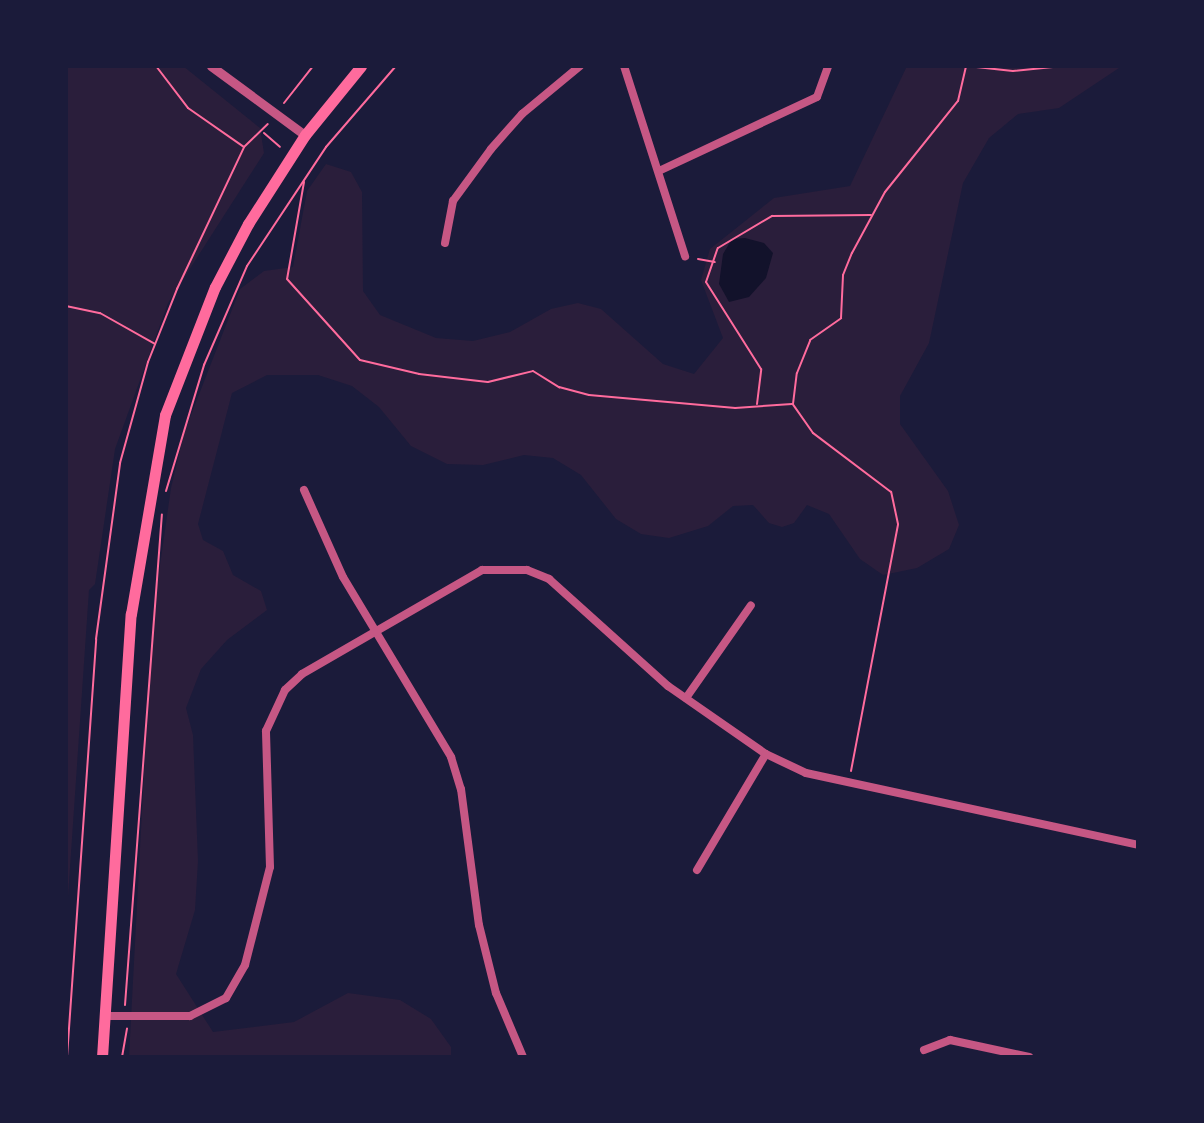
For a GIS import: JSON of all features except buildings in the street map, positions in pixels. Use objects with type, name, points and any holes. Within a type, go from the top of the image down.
[{"type":"main road","points":[[102,1057],[131,614],[150,479],[165,415],[215,287],[305,135],[361,66]]},
{"type":"street","points":[[211,66],[305,135]]},
{"type":"street","points":[[445,243],[453,201],[491,149],[533,104],[580,66]]},
{"type":"street","points":[[624,66],[661,170],[685,256]]},
{"type":"street","points":[[661,170],[817,97],[828,66]]},
{"type":"street","points":[[304,490],[326,546],[451,757],[461,789],[479,925],[496,993],[523,1057]]},
{"type":"street","points":[[105,1016],[190,1016],[226,998],[238,982],[270,867],[265,754],[273,709],[302,674],[471,574],[504,567],[527,570],[567,593],[636,661],[766,754],[806,773],[1138,845]]},
{"type":"street","points":[[686,698],[751,605]]},
{"type":"street","points":[[697,870],[766,754]]},
{"type":"street","points":[[924,1050],[950,1040],[1029,1057]]},
{"type":"path","points":[[156,66],[188,108],[218,134],[244,147],[263,132]]},
{"type":"path","points":[[286,101],[313,66]]},
{"type":"path","points":[[164,498],[226,309],[247,266],[326,147],[396,66]]},
{"type":"path","points":[[849,784],[898,524],[891,492],[813,433],[793,404],[797,373],[810,340],[841,318],[843,275],[885,192],[958,101],[966,66],[1013,71],[1063,66]]},
{"type":"path","points":[[305,180],[287,279],[360,360],[419,374],[488,382],[533,371],[559,387],[589,395],[735,408],[757,404],[793,404]]},
{"type":"path","points":[[757,404],[761,369],[706,282],[718,248],[772,216],[873,215]]},
{"type":"path","points":[[685,256],[715,262]]},
{"type":"path","points":[[66,306],[100,313],[155,344]]},
{"type":"path","points":[[122,1057],[127,1018],[140,771],[162,511]]},
{"type":"shaded area","points":[[66,66],[183,66],[260,128],[264,153],[168,303],[115,449],[95,584],[89,590],[66,926]]},
{"type":"shaded area","points":[[907,66],[1122,66],[1059,108],[1018,114],[989,138],[963,183],[929,343],[900,396],[900,424],[948,491],[959,525],[949,549],[917,568],[883,575],[860,559],[829,514],[807,505],[794,523],[782,527],[769,523],[753,505],[733,506],[708,526],[669,538],[641,534],[616,519],[581,475],[553,458],[524,455],[483,465],[447,464],[411,446],[379,407],[352,386],[318,375],[267,375],[232,393],[198,524],[203,540],[223,551],[233,575],[261,591],[267,610],[227,640],[201,669],[186,708],[193,735],[198,861],[195,910],[176,974],[213,1032],[294,1022],[348,993],[400,1000],[431,1019],[451,1047],[451,1057],[129,1057],[152,621],[171,488],[184,433],[240,289],[264,271],[293,267],[307,191],[326,164],[351,172],[362,192],[363,291],[380,315],[436,338],[473,341],[510,332],[551,309],[578,303],[601,309],[663,364],[694,374],[723,338],[701,280],[710,249],[774,198],[850,186]]},
{"type":"shaded area","points":[[745,238],[764,243],[773,253],[766,278],[749,297],[729,302],[719,284],[723,254],[732,239]]}]
